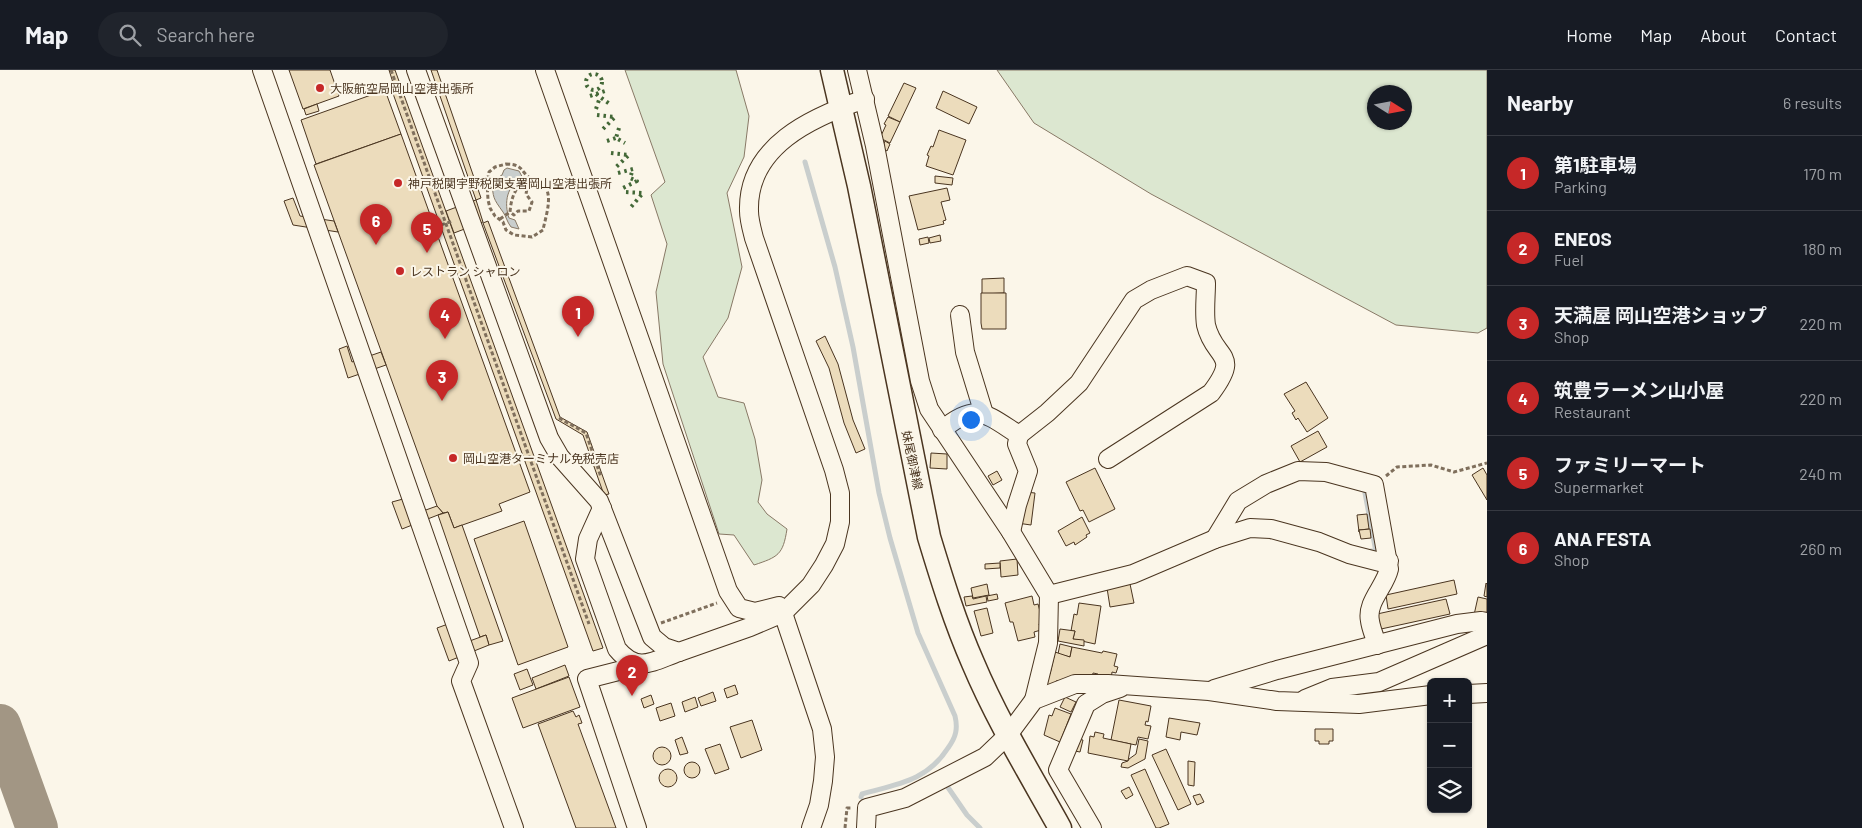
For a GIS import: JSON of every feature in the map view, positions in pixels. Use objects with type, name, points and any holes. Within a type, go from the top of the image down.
[{"type":"main road","name":"妹尾御津線","points":[[832,70],[860,186],[930,537],[944,589],[973,664],[1008,735],[1060,828]]},
{"type":"street","points":[[262,70],[469,663],[461,681],[514,828]]},
{"type":"street","points":[[416,70],[551,443],[560,457],[594,494],[602,508],[652,637],[664,647],[679,652]]},
{"type":"street","points":[[545,70],[728,591],[739,608],[754,612],[796,600]]},
{"type":"street","points":[[857,70],[875,146],[920,381],[929,408],[1011,532],[1049,594],[1048,643],[1034,700],[1008,735],[985,757],[905,798],[867,808],[866,828]]},
{"type":"street","points":[[637,828],[587,679],[642,665],[750,628],[783,613],[811,585],[835,544],[840,522],[840,493],[834,470],[754,238],[749,212],[751,191],[759,168],[778,143],[785,137],[841,107],[865,99]]},
{"type":"street","points":[[1011,532],[1028,471],[1017,444],[1019,434],[1047,413],[1079,383],[1134,300],[1151,290],[1187,276],[1206,282],[1206,323],[1210,339],[1224,356],[1226,368],[1221,379],[1211,393],[1108,459]]},
{"type":"street","points":[[960,315],[965,352],[984,414]]},
{"type":"street","points":[[942,430],[952,422],[972,412],[984,414],[1019,434]]},
{"type":"street","points":[[1215,538],[1238,501],[1266,484],[1298,471],[1326,472],[1374,485],[1390,569],[1387,578],[1372,602],[1370,610],[1370,620],[1377,645]]},
{"type":"street","points":[[602,508],[588,539],[585,559],[616,649],[625,659],[642,665]]},
{"type":"street","points":[[1049,594],[1133,574],[1215,538],[1250,528],[1271,529],[1319,542],[1349,554],[1380,562],[1389,562]]},
{"type":"street","points":[[783,613],[822,729],[825,756],[823,781],[819,805],[811,828]]},
{"type":"street","points":[[1209,691],[1277,670],[1457,624],[1487,622]]},
{"type":"street","points":[[1298,702],[1332,688],[1379,682],[1487,635]]},
{"type":"street","points":[[1034,700],[1075,684],[1128,685],[1209,691],[1277,701],[1359,704],[1427,696]]},
{"type":"street","points":[[1092,828],[1058,770],[1086,704],[1102,694],[1128,685]]},
{"type":"street","points":[[1472,694],[1487,693]]},
{"type":"path","points":[[391,70],[444,223],[590,627]]},
{"type":"path","points":[[514,164],[520,167],[531,179],[545,188],[548,194],[548,204],[542,230],[532,237],[514,235],[506,230],[500,219],[495,216],[490,208],[487,182],[489,172],[495,167],[514,164]]},
{"type":"path","points":[[510,212],[514,215],[518,211],[528,211],[532,202],[526,194],[531,179]]},
{"type":"path","points":[[500,219],[510,212],[515,190],[521,184],[528,184]]},
{"type":"path","points":[[558,417],[586,433],[602,479]]},
{"type":"path","points":[[1374,485],[1397,468],[1431,465],[1454,472],[1487,463]]},
{"type":"path","points":[[654,625],[718,602]]},
{"type":"green space","points":[[625,70],[736,70],[749,116],[744,157],[727,193],[742,267],[728,318],[703,357],[718,397],[744,403],[755,439],[762,480],[758,502],[767,514],[787,529],[784,544],[778,554],[769,560],[754,565],[734,535],[719,534],[663,364],[656,292],[667,244],[651,195],[665,182]]},
{"type":"green space","points":[[997,70],[1487,70],[1487,328],[1478,333],[1396,325],[1151,194],[1034,123]]},
{"type":"shaded area","points":[[507,168],[519,171],[524,180],[513,185],[507,201],[509,218],[515,220],[519,229],[511,227],[493,195],[492,181],[502,175]]},
{"type":"building","points":[[289,70],[330,70],[339,96],[303,109]]},
{"type":"building","points":[[389,70],[395,70],[603,648],[593,651],[391,88],[394,86]]},
{"type":"building","points":[[431,70],[437,70],[481,198],[476,200]]},
{"type":"building","points":[[904,83],[916,88],[900,122],[888,116]]},
{"type":"building","points":[[385,90],[401,134],[316,164],[301,120]]},
{"type":"building","points":[[943,91],[977,107],[969,124],[936,108]]},
{"type":"building","points":[[317,104],[319,111],[306,115],[304,109]]},
{"type":"building","points":[[888,117],[900,122],[890,143],[880,138]]},
{"type":"building","points":[[939,130],[966,140],[953,175],[926,166],[929,156],[927,155],[931,146],[933,147]]},
{"type":"building","points":[[401,134],[530,492],[499,504],[502,511],[454,528],[448,512],[443,513],[437,506],[314,165]]},
{"type":"building","points":[[885,141],[890,144],[887,151],[882,148]]},
{"type":"building","points":[[935,176],[953,178],[952,185],[935,183]]},
{"type":"building","points":[[947,188],[950,200],[941,202],[946,220],[943,221],[944,224],[918,230],[909,196]]},
{"type":"building","points":[[293,198],[300,216],[334,221],[338,232],[293,225],[284,201]]},
{"type":"building","points":[[476,200],[483,222],[454,233],[446,211]]},
{"type":"building","points":[[488,221],[560,417],[587,432],[609,494],[604,495],[583,435],[556,419],[483,223]]},
{"type":"building","points":[[940,235],[941,241],[930,243],[929,238]]},
{"type":"building","points":[[928,237],[929,243],[920,245],[919,239]]},
{"type":"building","points":[[1004,278],[1004,293],[982,294],[982,279]]},
{"type":"building","points":[[981,293],[1006,293],[1006,329],[982,329]]},
{"type":"building","points":[[825,336],[838,364],[853,420],[865,449],[856,453],[844,423],[829,368],[816,341]]},
{"type":"building","points":[[347,346],[352,362],[381,352],[386,365],[348,378],[339,349]]},
{"type":"building","points":[[1306,382],[1328,418],[1307,432],[1298,418],[1296,420],[1292,413],[1295,411],[1284,394]]},
{"type":"building","points":[[1318,431],[1327,447],[1300,462],[1291,446]]},
{"type":"building","points":[[931,453],[947,454],[947,469],[930,468]]},
{"type":"building","points":[[1095,468],[1115,509],[1089,522],[1083,510],[1080,511],[1066,482]]},
{"type":"building","points":[[1483,468],[1487,475],[1487,500],[1472,475]]},
{"type":"building","points":[[997,471],[1002,480],[993,485],[988,476]]},
{"type":"building","points":[[1025,492],[1035,493],[1031,525],[1017,523]]},
{"type":"building","points":[[403,499],[409,516],[437,506],[443,513],[402,529],[392,502]]},
{"type":"building","points":[[448,512],[454,528],[462,525],[503,641],[489,645],[486,635],[480,637],[438,515]]},
{"type":"building","points":[[1367,514],[1369,529],[1359,530],[1359,532],[1357,515]]},
{"type":"building","points":[[1082,517],[1090,533],[1075,545],[1074,542],[1066,546],[1058,531]]},
{"type":"building","points":[[524,521],[568,647],[518,665],[474,539]]},
{"type":"building","points":[[1370,529],[1371,538],[1361,539],[1359,530]]},
{"type":"building","points":[[1017,559],[1018,575],[1001,577],[1000,561]]},
{"type":"building","points":[[1000,563],[1000,568],[985,569],[985,564]]},
{"type":"building","points":[[1454,580],[1457,594],[1388,609],[1386,595]]},
{"type":"building","points":[[987,584],[989,595],[973,598],[971,588]]},
{"type":"building","points":[[1130,584],[1134,603],[1110,607],[1107,588]]},
{"type":"building","points":[[1487,584],[1487,597],[1484,596]]},
{"type":"building","points":[[997,594],[998,599],[988,601],[987,596]]},
{"type":"building","points":[[972,596],[973,599],[986,596],[987,602],[966,606],[964,597]]},
{"type":"building","points":[[1032,596],[1034,605],[1038,604],[1043,623],[1039,624],[1041,630],[1034,632],[1035,637],[1018,641],[1005,603]]},
{"type":"building","points":[[1478,597],[1487,599],[1487,618],[1474,615]]},
{"type":"building","points":[[1446,599],[1450,614],[1381,629],[1377,614]]},
{"type":"building","points":[[1079,603],[1101,606],[1095,644],[1073,639],[1075,631],[1071,631],[1074,614],[1077,615]]},
{"type":"building","points":[[987,608],[993,633],[981,636],[974,611]]},
{"type":"building","points":[[448,624],[456,646],[486,635],[489,645],[449,661],[437,628]]},
{"type":"building","points":[[1060,629],[1075,631],[1073,639],[1084,640],[1084,646],[1058,641]]},
{"type":"building","points":[[1060,644],[1072,647],[1070,657],[1058,654]]},
{"type":"building","points":[[1072,647],[1117,654],[1114,666],[1118,667],[1116,673],[1112,672],[1111,680],[1097,678],[1098,674],[1093,673],[1092,677],[1056,681],[1055,684],[1045,686],[1047,673],[1050,674],[1055,652],[1070,657]]},
{"type":"building","points":[[565,665],[569,676],[536,689],[532,678]]},
{"type":"building","points":[[527,669],[533,685],[520,690],[514,674]]},
{"type":"building","points":[[569,677],[580,707],[523,728],[512,698]]},
{"type":"building","points":[[735,685],[738,694],[727,698],[724,689]]},
{"type":"building","points":[[713,692],[716,701],[701,706],[698,698]]},
{"type":"building","points":[[651,695],[654,704],[644,708],[641,699]]},
{"type":"building","points":[[695,697],[698,707],[685,712],[682,702]]},
{"type":"building","points":[[1065,697],[1076,702],[1071,712],[1060,707]]},
{"type":"building","points":[[1119,700],[1151,706],[1148,722],[1146,721],[1145,725],[1151,726],[1148,739],[1138,737],[1136,745],[1111,740]]},
{"type":"building","points":[[671,703],[675,716],[660,721],[656,708]]},
{"type":"building","points":[[1055,708],[1071,714],[1060,742],[1044,735],[1049,715],[1052,716]]},
{"type":"building","points":[[573,711],[576,717],[579,715],[582,723],[578,724],[616,828],[576,828],[538,724]]},
{"type":"building","points":[[1169,718],[1200,723],[1197,735],[1181,732],[1180,740],[1166,737]]},
{"type":"building","points":[[752,720],[762,750],[741,758],[730,727]]},
{"type":"building","points":[[1315,729],[1333,729],[1333,741],[1329,741],[1329,744],[1319,744],[1319,741],[1315,741]]},
{"type":"building","points":[[1095,732],[1104,734],[1103,738],[1131,744],[1128,761],[1088,753],[1090,736],[1094,737]]},
{"type":"building","points":[[682,737],[688,753],[680,755],[675,740]]},
{"type":"building","points":[[1077,739],[1083,740],[1080,752],[1075,751]]},
{"type":"building","points":[[1139,739],[1148,741],[1145,759],[1128,768],[1121,767],[1122,763],[1128,761],[1136,754]]},
{"type":"building","points":[[720,744],[729,769],[715,774],[705,749]]},
{"type":"building","points":[[662,747],[668,750],[671,756],[668,762],[662,765],[656,762],[653,756],[656,750]]},
{"type":"building","points":[[1166,749],[1191,804],[1178,810],[1152,755]]},
{"type":"building","points":[[1188,761],[1195,762],[1194,786],[1188,785]]},
{"type":"building","points":[[689,762],[695,762],[700,767],[698,776],[689,778],[684,773],[684,767]]},
{"type":"building","points":[[668,769],[674,772],[677,778],[674,784],[668,787],[662,784],[659,778],[662,772]]},
{"type":"building","points":[[1145,769],[1169,824],[1159,828],[1156,828],[1131,775]]},
{"type":"building","points":[[1129,787],[1133,795],[1126,799],[1121,791]]},
{"type":"building","points":[[1200,794],[1204,802],[1197,805],[1193,796]]},
{"type":"waterway","points":[[805,162],[835,267],[853,347],[879,493],[890,538],[918,633],[955,716],[956,725],[956,733],[951,744],[931,768],[910,780],[862,794],[861,797]]},
{"type":"waterway","points":[[1367,490],[1365,493],[1376,552],[1371,551]]},
{"type":"waterway","points":[[947,786],[967,815],[980,828]]},
{"type":"taxiway","points":[[0,725],[37,828]]},
{"type":"hedge","points":[[594,74],[602,82],[594,90],[586,82],[594,74]]},
{"type":"hedge","points":[[590,96],[605,91]]},
{"type":"hedge","points":[[596,94],[611,105]]},
{"type":"hedge","points":[[596,109],[600,97]]},
{"type":"hedge","points":[[597,115],[615,117],[602,130]]},
{"type":"hedge","points":[[619,128],[616,138],[625,143]]},
{"type":"hedge","points":[[607,141],[616,138]]},
{"type":"hedge","points":[[611,153],[629,155],[615,168]]},
{"type":"hedge","points":[[618,173],[633,169],[630,178],[637,181],[623,188]]},
{"type":"hedge","points":[[626,192],[643,193],[631,207]]},
{"type":"place","name":"大阪航空局岡山空港出張所","points":[[320,88]]},
{"type":"place","name":"神戸税関宇野税関支署岡山空港出張所","points":[[398,183]]},
{"type":"place","name":"ANA FESTA","points":[[376,245]]},
{"type":"place","name":"ファミリーマート","points":[[427,253]]},
{"type":"place","name":"レストラン シャロン","points":[[400,271]]},
{"type":"place","name":"第1駐車場","points":[[578,337]]},
{"type":"place","name":"筑豊ラーメン山小屋","points":[[445,339]]},
{"type":"place","name":"天満屋 岡山空港ショップ","points":[[442,401]]},
{"type":"place","name":"岡山空港ターミナル免税売店","points":[[453,458]]},
{"type":"place","name":"ENEOS","points":[[632,696]]}]
